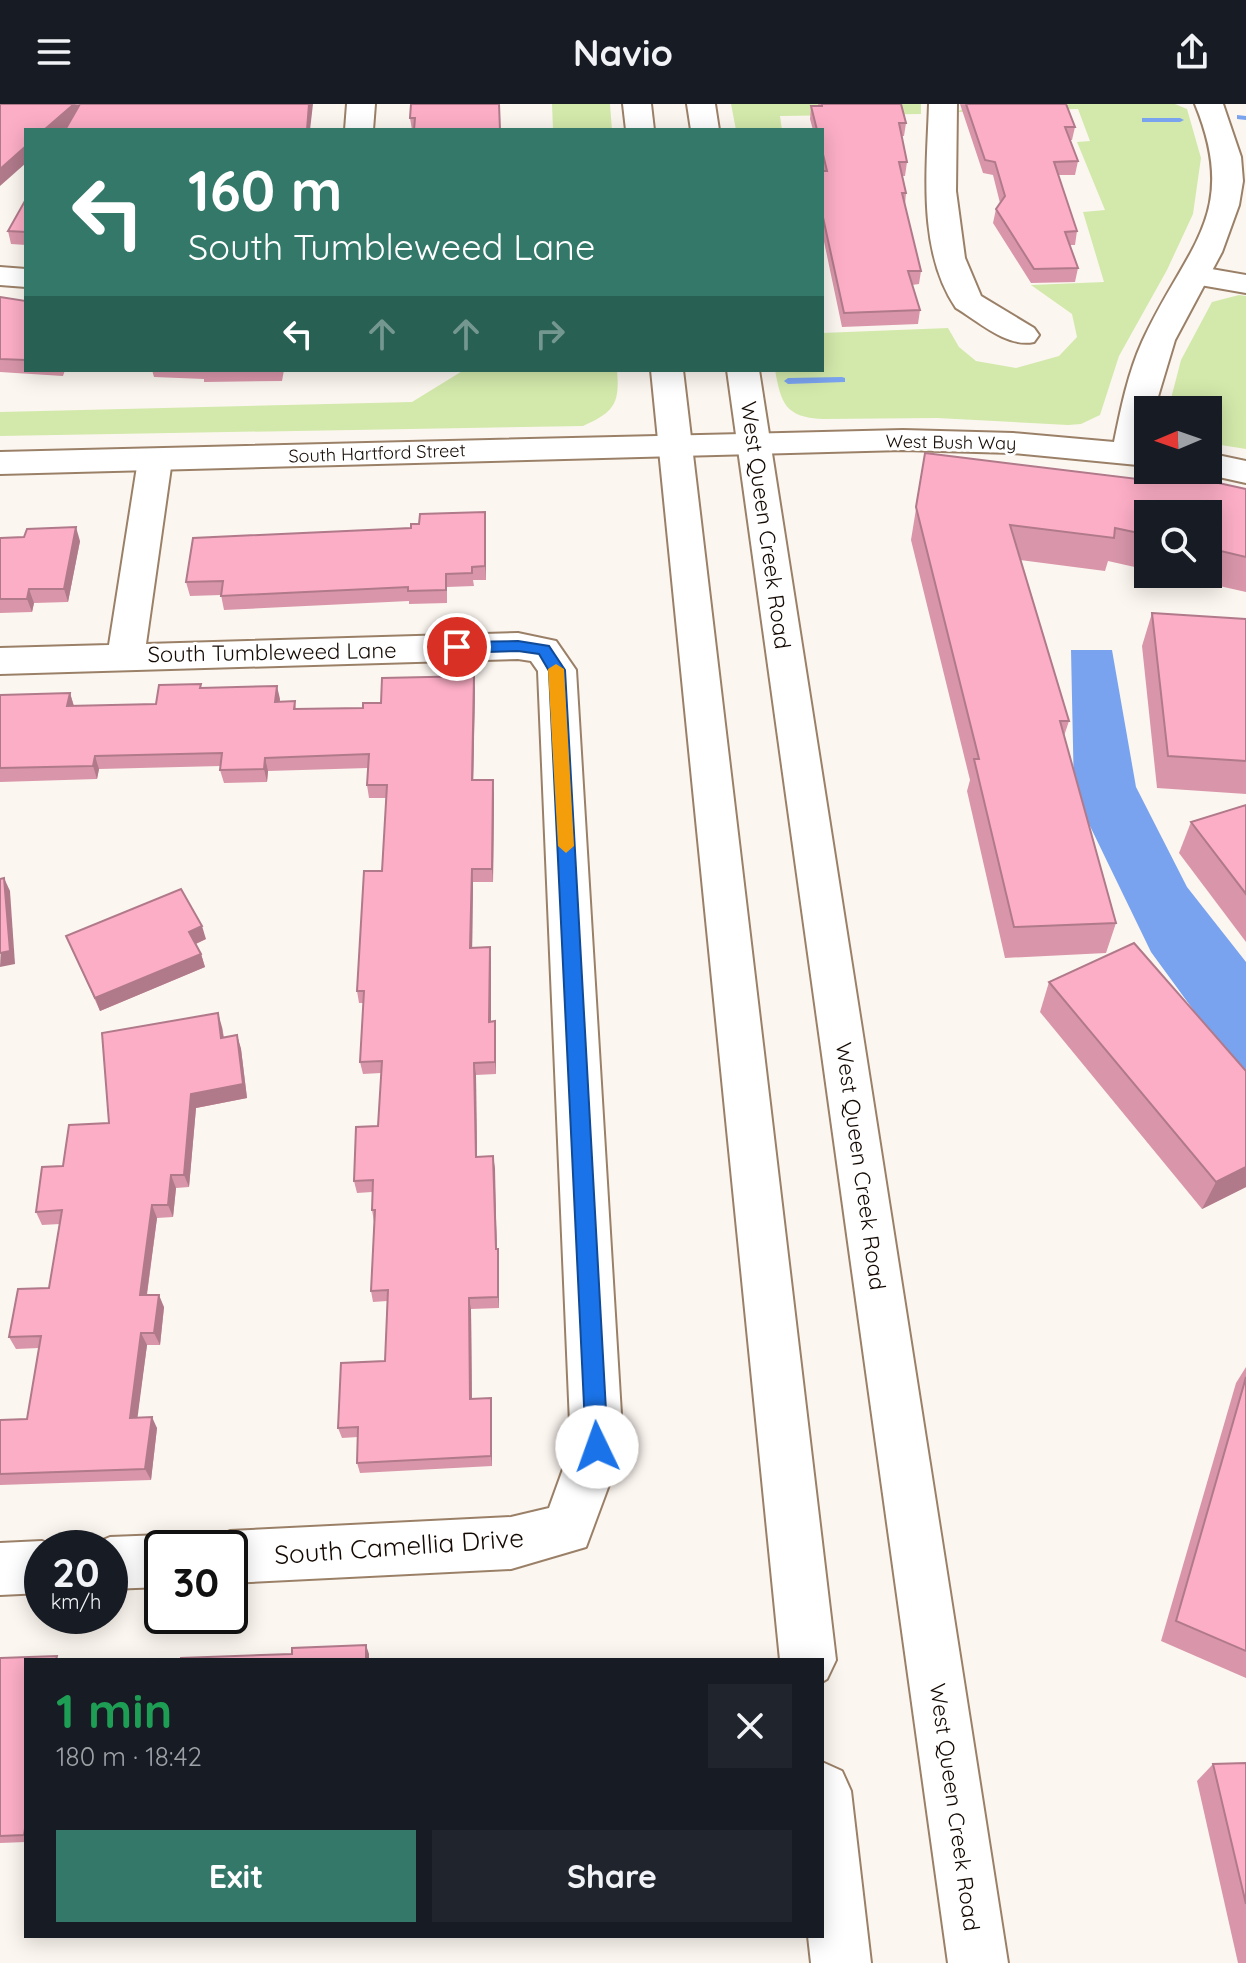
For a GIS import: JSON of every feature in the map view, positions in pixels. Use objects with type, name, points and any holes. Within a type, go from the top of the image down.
[{"type":"street","points":[[359,128],[361,104]]},
{"type":"street","points":[[637,104],[640,128]]},
{"type":"street","points":[[701,104],[705,128]]},
{"type":"street","points":[[943,104],[941,191],[950,258],[967,301],[1023,335]]},
{"type":"street","points":[[1142,396],[1144,376],[1161,336],[1194,275],[1221,214],[1228,175],[1223,139],[1209,104]]},
{"type":"street","points":[[1194,275],[1246,284]]},
{"type":"street","points":[[0,276],[24,278]]},
{"type":"street","points":[[667,372],[808,1658]]},
{"type":"street","name":"West Queen Creek Road","points":[[743,372],[978,1963]]},
{"type":"street","name":"West Bush Way","points":[[754,443],[957,440],[1134,454]]},
{"type":"street","name":"South Hartford Street","points":[[0,463],[754,443]]},
{"type":"street","points":[[126,655],[155,460]]},
{"type":"street","points":[[1222,467],[1246,472]]},
{"type":"street","name":"South Tumbleweed Lane","points":[[0,661],[518,646],[543,650],[557,670],[597,1447],[567,1529]]},
{"type":"street","name":"South Camellia Drive","points":[[248,1556],[511,1543],[567,1529]]},
{"type":"street","points":[[0,1569],[24,1568]]},
{"type":"street","points":[[824,1809],[841,1963]]},
{"type":"green space","points":[[552,104],[610,104],[612,128],[553,128]]},
{"type":"green space","points":[[731,104],[921,104],[921,114],[780,116],[782,128],[736,128]]},
{"type":"green space","points":[[972,104],[1175,104],[1187,109],[1201,158],[1193,214],[1167,270],[1119,356],[1100,415],[1081,424],[1068,425],[937,418],[822,419],[792,411],[783,399],[775,372],[824,372],[824,333],[948,328],[959,347],[976,361],[1016,368],[1059,356],[1077,337],[1072,314],[1031,285],[1104,282],[1083,212],[1105,210],[1077,142],[1090,141],[1078,109],[957,112]]},
{"type":"green space","points":[[1246,296],[1246,449],[1222,445],[1222,396],[1172,396],[1181,360],[1212,302]]},
{"type":"green space","points":[[461,372],[617,372],[613,406],[583,426],[0,436],[0,412],[412,402]]},
{"type":"water","points":[[1071,650],[1112,650],[1136,787],[1187,887],[1246,962],[1246,1082],[1151,952],[1074,793]]},
{"type":"building","points":[[0,104],[74,104],[46,128],[24,128],[24,148],[0,169]]},
{"type":"building","points":[[80,104],[309,104],[307,128],[66,128]]},
{"type":"building","points":[[411,104],[499,104],[500,128],[414,128],[415,118],[410,118]]},
{"type":"building","points":[[901,104],[906,123],[899,123],[907,162],[899,162],[906,193],[902,193],[921,271],[908,271],[920,310],[844,313],[824,222],[824,171],[827,171],[824,128],[816,128],[811,106]]},
{"type":"building","points":[[966,104],[1066,104],[1075,127],[1065,127],[1078,161],[1054,162],[1077,231],[1065,232],[1078,268],[1034,269],[996,209],[1005,196],[995,162],[985,160]]},
{"type":"building","points":[[24,203],[24,232],[8,231]]},
{"type":"building","points":[[0,297],[24,301],[24,360],[0,359]]},
{"type":"building","points":[[925,453],[1134,479],[1134,484],[1222,484],[1246,489],[1246,557],[1222,551],[1222,500],[1134,500],[1134,532],[1115,528],[1114,538],[1010,525],[1069,721],[1060,721],[1116,923],[1014,927],[974,759],[979,759],[916,507]]},
{"type":"building","points":[[485,512],[485,566],[472,567],[472,573],[446,574],[446,590],[408,591],[408,587],[221,596],[223,581],[186,582],[193,538],[411,528],[411,524],[419,524],[420,514]]},
{"type":"building","points":[[76,527],[64,589],[29,589],[27,599],[0,599],[0,538],[24,537],[27,529]]},
{"type":"building","points":[[1152,613],[1246,619],[1246,761],[1168,756]]},
{"type":"building","points":[[474,676],[472,780],[493,780],[492,869],[472,869],[470,948],[490,947],[489,1022],[495,1021],[495,1062],[474,1063],[476,1157],[493,1156],[498,1297],[469,1298],[470,1399],[491,1398],[491,1456],[357,1463],[358,1427],[338,1428],[341,1363],[385,1361],[388,1290],[371,1291],[375,1210],[372,1210],[373,1180],[354,1181],[356,1127],[378,1126],[382,1061],[360,1062],[364,991],[357,991],[364,871],[382,871],[387,785],[367,785],[369,754],[265,758],[264,769],[220,770],[222,753],[95,756],[93,766],[0,768],[0,695],[70,693],[67,706],[156,704],[159,685],[201,684],[200,688],[277,686],[275,702],[295,701],[294,709],[363,708],[363,703],[381,703],[382,678]]},
{"type":"building","points":[[1246,805],[1246,894],[1191,822]]},
{"type":"building","points":[[4,878],[10,951],[0,953],[0,879]]},
{"type":"building","points":[[181,889],[202,926],[189,932],[201,954],[95,998],[66,936]]},
{"type":"building","points":[[1134,943],[1246,1071],[1246,1167],[1216,1182],[1049,982]]},
{"type":"building","points":[[218,1013],[221,1038],[237,1035],[243,1084],[191,1094],[184,1175],[171,1175],[168,1205],[152,1205],[140,1295],[159,1295],[154,1333],[141,1333],[130,1418],[152,1417],[145,1469],[0,1474],[0,1420],[27,1419],[41,1336],[9,1337],[18,1289],[49,1288],[62,1210],[36,1212],[42,1167],[63,1166],[69,1125],[109,1123],[102,1033]]},
{"type":"building","points":[[1246,1377],[1246,1651],[1176,1621]]},
{"type":"building","points":[[366,1645],[366,1658],[181,1658],[292,1654],[292,1648]]},
{"type":"building","points":[[57,1656],[24,1658],[24,1835],[0,1836],[0,1658]]},
{"type":"building","points":[[1246,1763],[1246,1904],[1213,1764]]},
{"type":"waterway","points":[[1240,117],[1246,118]]},
{"type":"waterway","points":[[1145,120],[1180,120]]},
{"type":"waterway","points":[[788,381],[842,380]]},
{"type":"slow traffic","points":[[556,669],[566,846]]},
{"type":"route","points":[[457,647],[518,646],[543,650],[557,670],[597,1447]]}]
